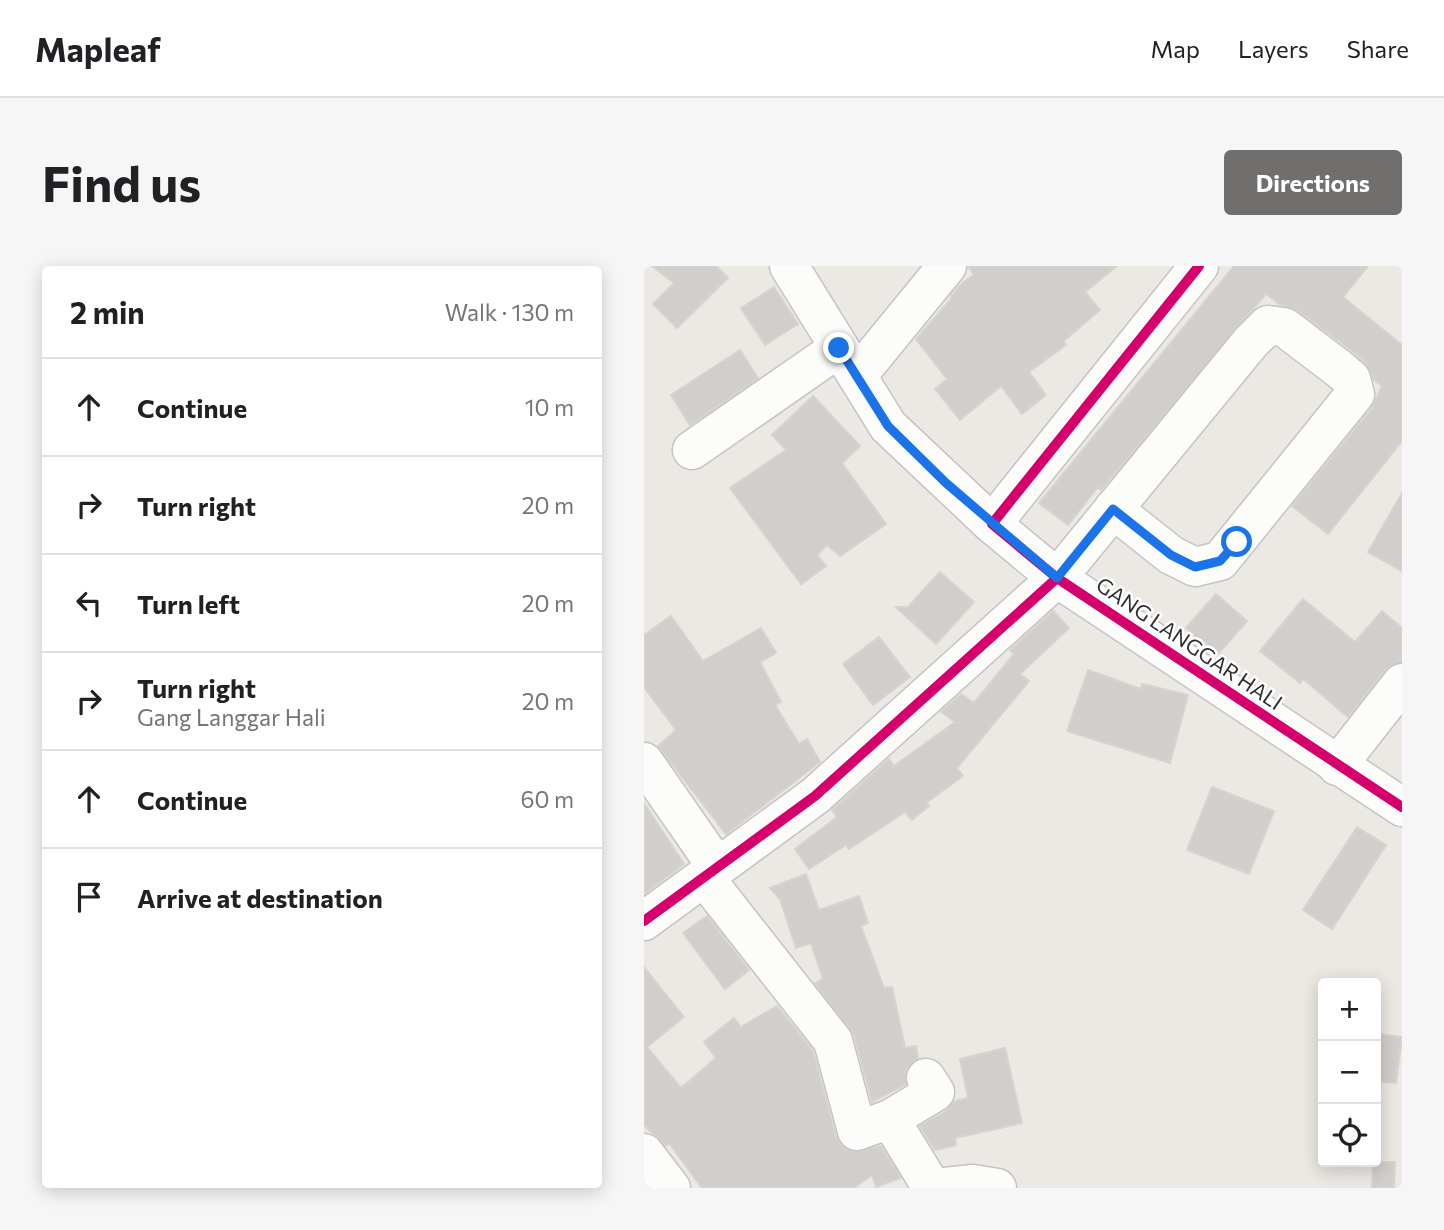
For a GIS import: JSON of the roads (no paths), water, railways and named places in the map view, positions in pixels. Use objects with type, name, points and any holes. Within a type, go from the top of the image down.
[{"type":"street","name":"GANG LANGGAR HALI","points":[[789,266],[888,426],[992,523],[1057,578],[1402,807]]},
{"type":"street","points":[[692,450],[848,362],[947,266]]},
{"type":"street","points":[[992,523],[1199,266]]},
{"type":"street","points":[[644,920],[815,796],[1057,578],[1113,509],[1268,325],[1284,327],[1350,379],[1355,394],[1220,561],[1195,567],[1171,555],[1113,509]]},
{"type":"street","points":[[1337,766],[1402,683]]},
{"type":"street","points":[[644,762],[711,872],[832,1041],[857,1131],[890,1119],[935,1093],[926,1078]]},
{"type":"street","points":[[890,1119],[934,1188],[973,1184],[997,1188]]},
{"type":"street","points":[[644,1153],[671,1188]]}]
